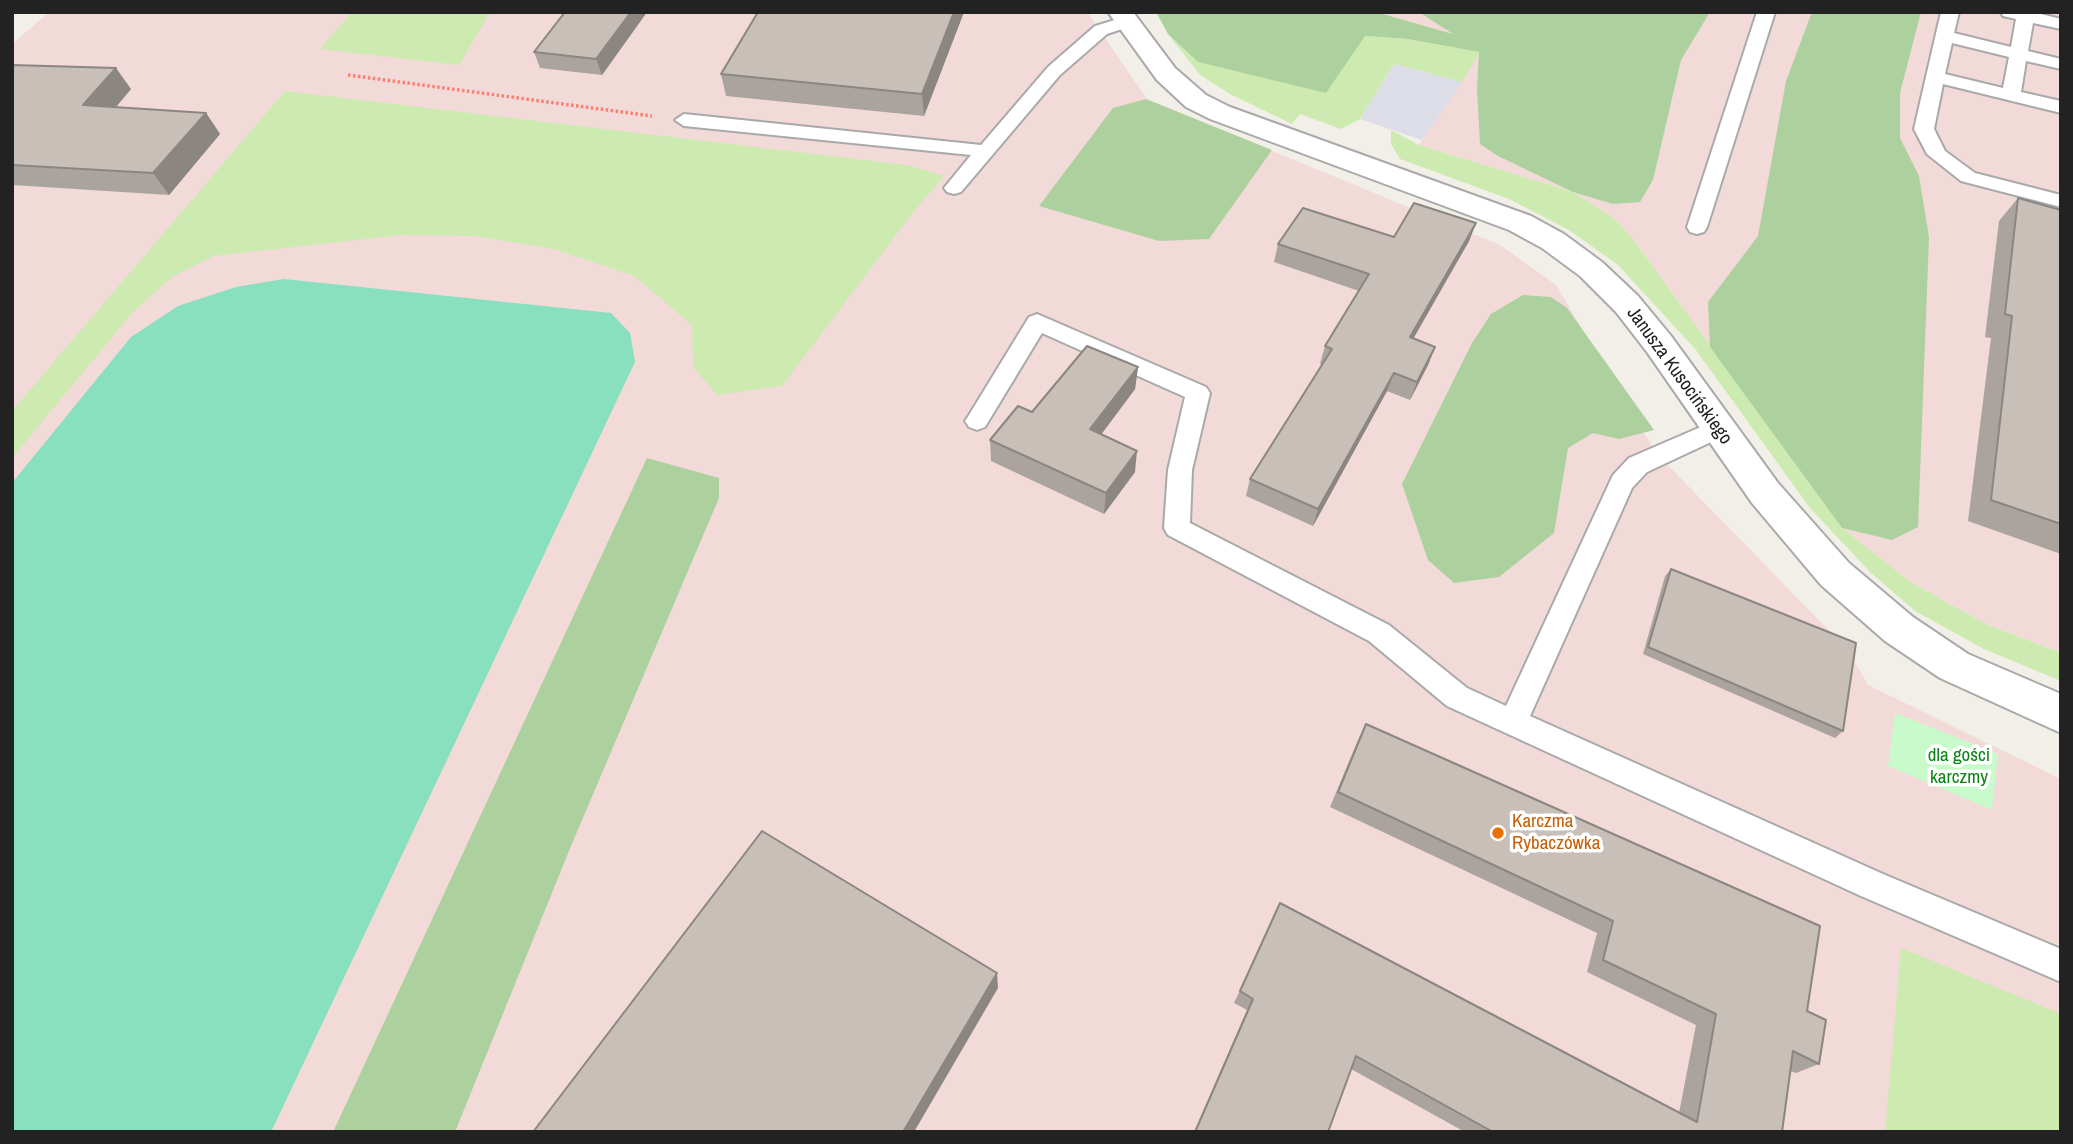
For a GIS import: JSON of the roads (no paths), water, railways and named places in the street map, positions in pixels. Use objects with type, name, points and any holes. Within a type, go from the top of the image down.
[{"type":"street","name":"Janusza Kusocińskiego","points":[[1124,17],[1166,74],[1196,101],[1220,113],[1520,223],[1552,241],[1591,269],[1627,304],[1797,533],[1835,574],[1899,629],[1954,666],[2061,714]]},
{"type":"lane","points":[[1697,227],[1766,12]]},
{"type":"lane","points":[[1950,12],[1924,129],[1937,154],[1968,177],[2061,201]]},
{"type":"lane","points":[[2011,95],[2018,54],[2017,14],[2061,24]]},
{"type":"lane","points":[[954,188],[1054,71],[1101,30],[1124,17]]},
{"type":"lane","points":[[1944,36],[2061,64]]},
{"type":"lane","points":[[1935,77],[2061,107]]},
{"type":"lane","points":[[684,120],[986,151]]},
{"type":"lane","points":[[976,421],[1037,322],[1198,393],[1180,470],[1177,528],[1379,633],[1457,697],[1872,885],[2061,966]]},
{"type":"lane","points":[[1513,722],[1622,482],[1637,465],[1718,429]]},
{"type":"place","name":"Karczma Rybaczówka","points":[[1498,833]]},
{"type":"park label","name":"dla gości karczmy","points":[[1959,767]]}]
